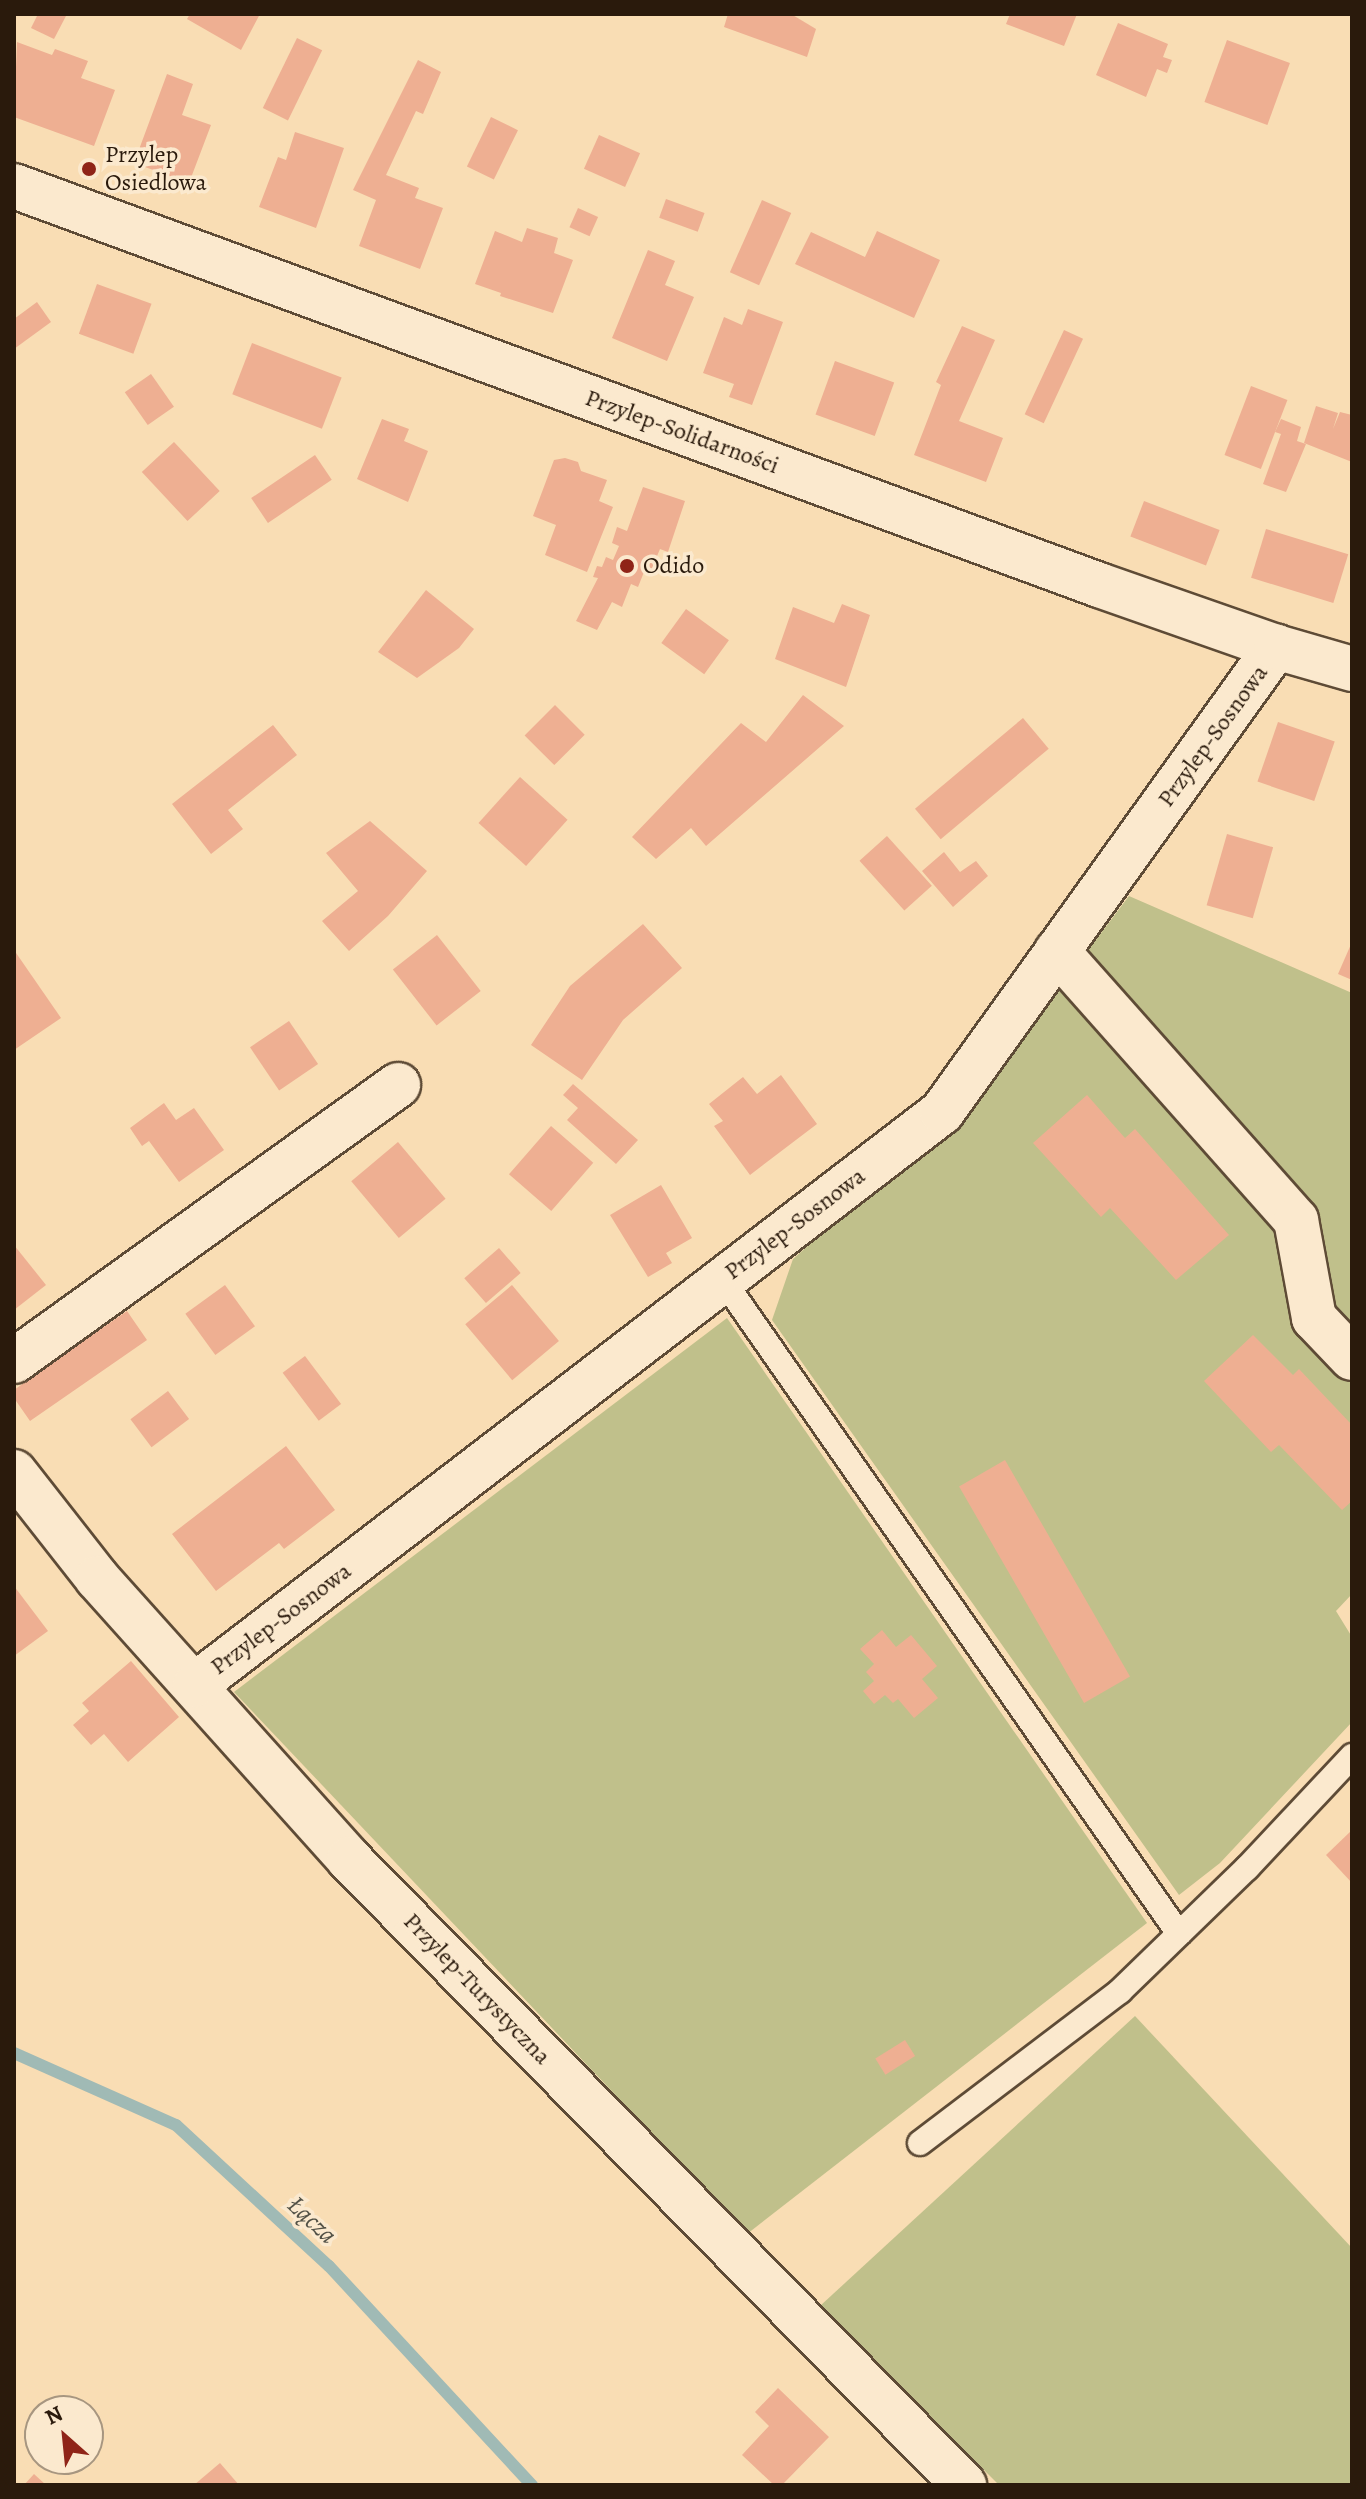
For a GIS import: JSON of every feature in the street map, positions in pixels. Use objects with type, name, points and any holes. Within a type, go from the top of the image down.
[{"type":"street","name":"Przylep-Solidarności","points":[[14,186],[1276,647],[1352,669]]},
{"type":"street","name":"Przylep-Sosnowa","points":[[195,1685],[942,1112],[1276,647]]},
{"type":"street","points":[[1057,951],[1296,1220],[1314,1318],[1352,1358]]},
{"type":"street","points":[[14,1361],[398,1085]]},
{"type":"street","name":"Przylep-Turystyczna","points":[[14,1472],[97,1578],[349,1859],[964,2485]]},
{"type":"lane","points":[[723,1280],[1179,1934]]},
{"type":"lane","points":[[920,2143],[1120,1991],[1247,1868],[1352,1756]]},
{"type":"green space","points":[[1129,896],[1352,993],[1352,1594],[1336,1611],[1352,1637],[1352,1722],[1220,1863],[1179,1895],[772,1320],[793,1259],[981,1092]]},
{"type":"green space","points":[[727,1318],[1147,1923],[747,2234],[234,1692]]},
{"type":"green space","points":[[1135,2016],[1352,2248],[1352,2485],[999,2485],[820,2306]]},
{"type":"building","points":[[38,14],[67,14],[54,39],[31,28]]},
{"type":"building","points":[[190,14],[260,14],[241,50],[187,19]]},
{"type":"building","points":[[728,14],[791,14],[816,29],[807,57],[724,27]]},
{"type":"building","points":[[1010,14],[1077,14],[1064,46],[1006,24]]},
{"type":"building","points":[[1118,23],[1168,44],[1163,57],[1172,60],[1167,73],[1157,69],[1146,97],[1096,75]]},
{"type":"building","points":[[297,38],[322,50],[288,120],[263,108]]},
{"type":"building","points":[[1227,40],[1290,63],[1267,125],[1204,102]]},
{"type":"building","points":[[17,42],[52,55],[55,49],[88,61],[81,78],[115,90],[94,146],[14,117]]},
{"type":"building","points":[[418,60],[441,72],[423,114],[416,111],[386,175],[419,188],[415,198],[443,208],[420,269],[359,246],[376,200],[353,190]]},
{"type":"building","points":[[167,74],[193,84],[182,115],[211,125],[189,183],[134,163]]},
{"type":"building","points":[[491,117],[518,130],[494,180],[467,166]]},
{"type":"building","points":[[295,132],[344,148],[316,228],[259,207],[278,157],[286,160]]},
{"type":"building","points":[[599,135],[640,153],[625,187],[584,169]]},
{"type":"building","points":[[666,199],[705,213],[698,232],[659,218]]},
{"type":"building","points":[[762,200],[791,213],[759,285],[730,272]]},
{"type":"building","points":[[578,208],[598,217],[590,236],[569,227]]},
{"type":"building","points":[[527,228],[558,238],[554,253],[573,260],[553,313],[500,296],[501,293],[475,284],[495,231],[522,242]]},
{"type":"building","points":[[877,231],[940,260],[914,318],[795,264],[811,232],[865,257]]},
{"type":"building","points":[[648,250],[675,261],[665,285],[694,297],[667,361],[612,338]]},
{"type":"building","points":[[97,284],[152,304],[133,354],[79,334]]},
{"type":"building","points":[[37,302],[51,322],[14,349],[14,319]]},
{"type":"building","points":[[748,309],[783,322],[752,405],[729,397],[734,384],[703,373],[724,317],[742,325]]},
{"type":"building","points":[[962,326],[995,340],[959,421],[1003,438],[986,482],[914,455],[941,385],[936,382]]},
{"type":"building","points":[[1064,330],[1083,339],[1044,423],[1025,414]]},
{"type":"building","points":[[252,343],[342,377],[322,429],[232,394]]},
{"type":"building","points":[[835,361],[894,383],[875,436],[816,415]]},
{"type":"building","points":[[151,374],[174,407],[148,425],[125,392]]},
{"type":"building","points":[[1251,386],[1287,400],[1261,469],[1224,455]]},
{"type":"building","points":[[1316,406],[1338,413],[1333,429],[1340,412],[1352,415],[1352,462],[1304,443]]},
{"type":"building","points":[[382,419],[409,429],[404,441],[428,451],[408,502],[357,479]]},
{"type":"building","points":[[1281,419],[1301,427],[1297,441],[1306,444],[1286,492],[1263,484],[1281,434],[1275,432]]},
{"type":"building","points":[[174,442],[220,491],[188,521],[142,472]]},
{"type":"building","points":[[315,455],[332,480],[268,523],[251,498]]},
{"type":"building","points":[[565,458],[578,462],[581,471],[607,480],[599,501],[613,507],[587,572],[545,555],[556,525],[533,516],[554,460]]},
{"type":"building","name":"Odido","points":[[643,487],[685,501],[668,552],[660,549],[649,575],[644,572],[638,587],[631,584],[622,607],[612,602],[597,630],[576,621],[598,578],[593,577],[597,566],[602,567],[606,557],[613,560],[619,546],[612,543],[617,527],[627,531]]},
{"type":"building","points":[[1144,501],[1220,530],[1206,566],[1130,536]]},
{"type":"building","points":[[1266,529],[1348,554],[1333,603],[1251,578]]},
{"type":"building","points":[[426,590],[474,629],[459,648],[417,678],[378,652]]},
{"type":"building","points":[[842,604],[870,615],[846,687],[775,659],[793,607],[834,623]]},
{"type":"building","points":[[686,609],[729,640],[704,674],[661,643]]},
{"type":"building","points":[[803,695],[844,726],[706,846],[691,828],[656,859],[632,837],[741,723],[766,742]]},
{"type":"building","points":[[555,705],[585,735],[554,765],[525,735]]},
{"type":"building","points":[[1023,718],[1049,749],[941,839],[915,809]]},
{"type":"building","points":[[1278,722],[1335,742],[1314,801],[1257,782]]},
{"type":"building","points":[[273,725],[297,755],[228,810],[243,829],[211,854],[172,804]]},
{"type":"building","points":[[520,777],[568,820],[526,866],[479,823]]},
{"type":"building","points":[[370,821],[427,871],[388,916],[349,951],[322,921],[358,891],[326,853]]},
{"type":"building","points":[[1227,834],[1273,847],[1253,918],[1207,905]]},
{"type":"building","points":[[887,836],[932,886],[904,911],[860,861]]},
{"type":"building","points":[[944,852],[960,872],[976,861],[988,876],[953,907],[922,871]]},
{"type":"building","points":[[643,924],[682,968],[623,1020],[582,1080],[531,1045],[570,986]]},
{"type":"building","points":[[437,935],[481,991],[437,1025],[393,969]]},
{"type":"building","points":[[1352,942],[1352,980],[1338,974]]},
{"type":"building","points":[[14,950],[61,1018],[14,1050]]},
{"type":"building","points":[[289,1021],[318,1064],[279,1090],[250,1047]]},
{"type":"building","points":[[781,1075],[817,1124],[750,1175],[714,1126],[723,1121],[709,1104],[743,1077],[757,1094]]},
{"type":"building","points":[[573,1084],[638,1140],[616,1164],[567,1120],[578,1108],[563,1095]]},
{"type":"building","points":[[1087,1095],[1125,1138],[1135,1129],[1229,1235],[1176,1280],[1110,1208],[1101,1217],[1033,1143]]},
{"type":"building","points":[[164,1103],[176,1120],[194,1108],[224,1150],[179,1182],[149,1141],[142,1146],[130,1128]]},
{"type":"building","points":[[551,1126],[593,1163],[551,1211],[509,1174]]},
{"type":"building","points":[[398,1142],[446,1199],[399,1238],[351,1181]]},
{"type":"building","points":[[661,1185],[692,1238],[666,1253],[672,1263],[648,1277],[610,1215]]},
{"type":"building","points":[[14,1245],[46,1285],[14,1310]]},
{"type":"building","points":[[499,1248],[521,1273],[486,1303],[464,1278]]},
{"type":"building","points":[[225,1285],[255,1326],[215,1355],[185,1314]]},
{"type":"building","points":[[512,1285],[559,1341],[512,1380],[465,1324]]},
{"type":"building","points":[[127,1311],[147,1340],[30,1421],[14,1398],[14,1390],[65,1354],[58,1345],[82,1328],[89,1337]]},
{"type":"building","points":[[1253,1335],[1293,1375],[1299,1369],[1352,1425],[1352,1501],[1342,1510],[1279,1445],[1271,1452],[1204,1381]]},
{"type":"building","points":[[305,1356],[341,1404],[319,1421],[283,1373]]},
{"type":"building","points":[[168,1391],[189,1419],[152,1447],[130,1419]]},
{"type":"building","points":[[286,1446],[335,1510],[284,1549],[279,1543],[216,1591],[172,1534]]},
{"type":"building","points":[[1005,1460],[1130,1677],[1084,1703],[959,1486]]},
{"type":"building","points":[[14,1586],[48,1631],[14,1656]]},
{"type":"building","points":[[882,1630],[896,1647],[911,1635],[937,1666],[922,1679],[938,1698],[914,1718],[898,1699],[893,1703],[885,1695],[874,1704],[863,1691],[874,1681],[866,1672],[874,1664],[860,1649]]},
{"type":"building","points":[[131,1661],[179,1717],[128,1762],[104,1734],[91,1745],[73,1725],[89,1711],[82,1703]]},
{"type":"building","points":[[1352,1830],[1352,1883],[1326,1855]]},
{"type":"building","points":[[905,2040],[915,2056],[885,2075],[875,2059]]},
{"type":"building","points":[[778,2388],[829,2437],[782,2485],[774,2485],[742,2455],[769,2426],[755,2412]]},
{"type":"building","points":[[220,2463],[239,2485],[194,2485]]},
{"type":"building","points":[[35,2475],[46,2485],[24,2485]]},
{"type":"waterway","name":"Łącza","points":[[14,2053],[176,2125],[329,2266],[532,2485]]},
{"type":"place","name":"Przylep Osiedlowa","points":[[89,169]]},
{"type":"place","name":"Odido","points":[[627,566]]}]
